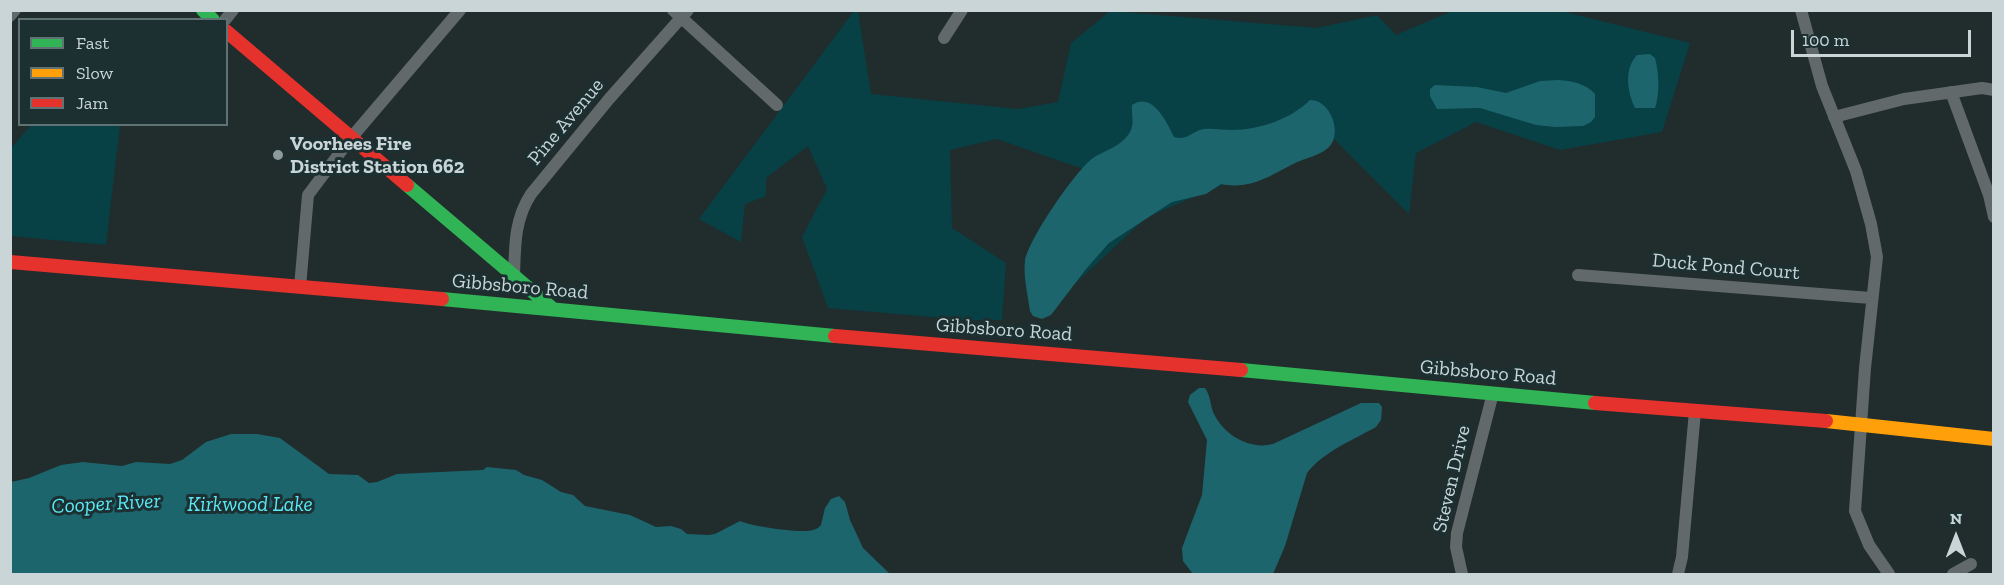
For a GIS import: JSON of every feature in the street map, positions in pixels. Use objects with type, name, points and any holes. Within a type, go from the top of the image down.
[{"type":"street","points":[[10,16],[15,10]]},
{"type":"street","points":[[300,287],[308,195],[351,138],[460,10]]},
{"type":"street","points":[[944,38],[962,10]]},
{"type":"street","points":[[1801,10],[1818,74],[1856,171],[1871,224],[1877,257],[1871,298],[1855,511],[1869,545],[1889,574]]},
{"type":"street","points":[[681,13],[777,105]]},
{"type":"street","name":"Pine Avenue","points":[[514,277],[516,233],[522,207],[681,13]]},
{"type":"street","points":[[228,33],[553,309]]},
{"type":"street","points":[[1834,117],[1904,99],[1982,88],[1994,90]]},
{"type":"street","points":[[1951,92],[1989,195],[1994,218]]},
{"type":"street","name":"Gibbsboro Road","points":[[10,262],[553,309],[908,343],[1075,355],[1861,424],[1994,439]]},
{"type":"street","name":"Duck Pond Court","points":[[1578,275],[1871,298]]},
{"type":"street","name":"Steven Drive","points":[[1462,574],[1456,547],[1457,534],[1493,393]]},
{"type":"street","points":[[1678,574],[1682,557],[1695,411]]},
{"type":"street","points":[[1953,574],[1971,564]]},
{"type":"shaded area","points":[[1557,10],[1690,43],[1662,132],[1560,150],[1476,122],[1416,153],[1409,214],[1333,138],[1147,217],[1038,318],[1025,259],[1083,169],[997,139],[950,150],[952,228],[1006,263],[1002,320],[966,320],[828,308],[802,237],[827,189],[808,146],[766,178],[766,196],[745,204],[741,242],[699,219],[854,11],[858,11],[871,94],[1018,109],[1058,102],[1071,43],[1110,11],[1317,28],[1377,15],[1396,35],[1452,11]]},
{"type":"shaded area","points":[[30,126],[120,126],[106,245],[11,236],[11,148]]},
{"type":"water","points":[[1650,54],[1655,58],[1657,70],[1657,102],[1655,108],[1635,108],[1628,80],[1630,67],[1637,55]]},
{"type":"water","points":[[1558,80],[1578,83],[1595,94],[1595,117],[1591,122],[1583,126],[1536,125],[1480,108],[1437,109],[1430,96],[1430,89],[1435,85],[1477,87],[1506,93],[1540,81]]},
{"type":"water","points":[[1310,100],[1323,105],[1332,118],[1335,134],[1326,150],[1260,181],[1241,185],[1221,184],[1206,194],[1172,202],[1109,243],[1051,315],[1042,319],[1033,316],[1026,286],[1025,261],[1034,238],[1054,206],[1085,165],[1093,158],[1118,145],[1130,132],[1133,122],[1132,105],[1146,102],[1153,105],[1174,137],[1179,138],[1204,129],[1232,130],[1264,126],[1294,113]]},
{"type":"water","points":[[1199,388],[1205,388],[1214,414],[1231,435],[1256,445],[1273,444],[1361,403],[1379,403],[1382,407],[1381,420],[1376,427],[1321,459],[1307,473],[1285,546],[1273,574],[1193,574],[1183,561],[1182,548],[1202,495],[1207,440],[1188,402],[1190,395]]},
{"type":"water","name":"Kirkwood Lake","points":[[231,434],[257,434],[280,438],[329,474],[358,475],[369,483],[397,474],[483,470],[487,467],[516,470],[542,480],[561,492],[573,495],[585,506],[630,515],[656,527],[671,526],[687,534],[715,534],[740,521],[776,529],[813,530],[821,525],[825,508],[831,499],[839,496],[845,502],[850,520],[863,548],[890,574],[11,574],[11,482],[29,478],[61,465],[83,462],[122,466],[136,462],[170,464],[182,460],[206,442]]},
{"type":"traffic: fast","points":[[203,10],[211,18]]},
{"type":"traffic: fast","points":[[407,185],[553,309]]},
{"type":"traffic: fast","points":[[442,299],[835,336]]},
{"type":"traffic: fast","points":[[1241,370],[1595,403]]},
{"type":"traffic: slow","points":[[1826,421],[1994,439]]},
{"type":"traffic: jam","points":[[228,33],[407,185]]},
{"type":"traffic: jam","points":[[10,262],[442,299]]},
{"type":"traffic: jam","points":[[835,336],[1241,370]]},
{"type":"traffic: jam","points":[[1595,403],[1826,421]]},
{"type":"place","name":"Voorhees Fire District Station 662","points":[[278,155]]},
{"type":"water label","name":"Cooper River","points":[[106,504]]}]
